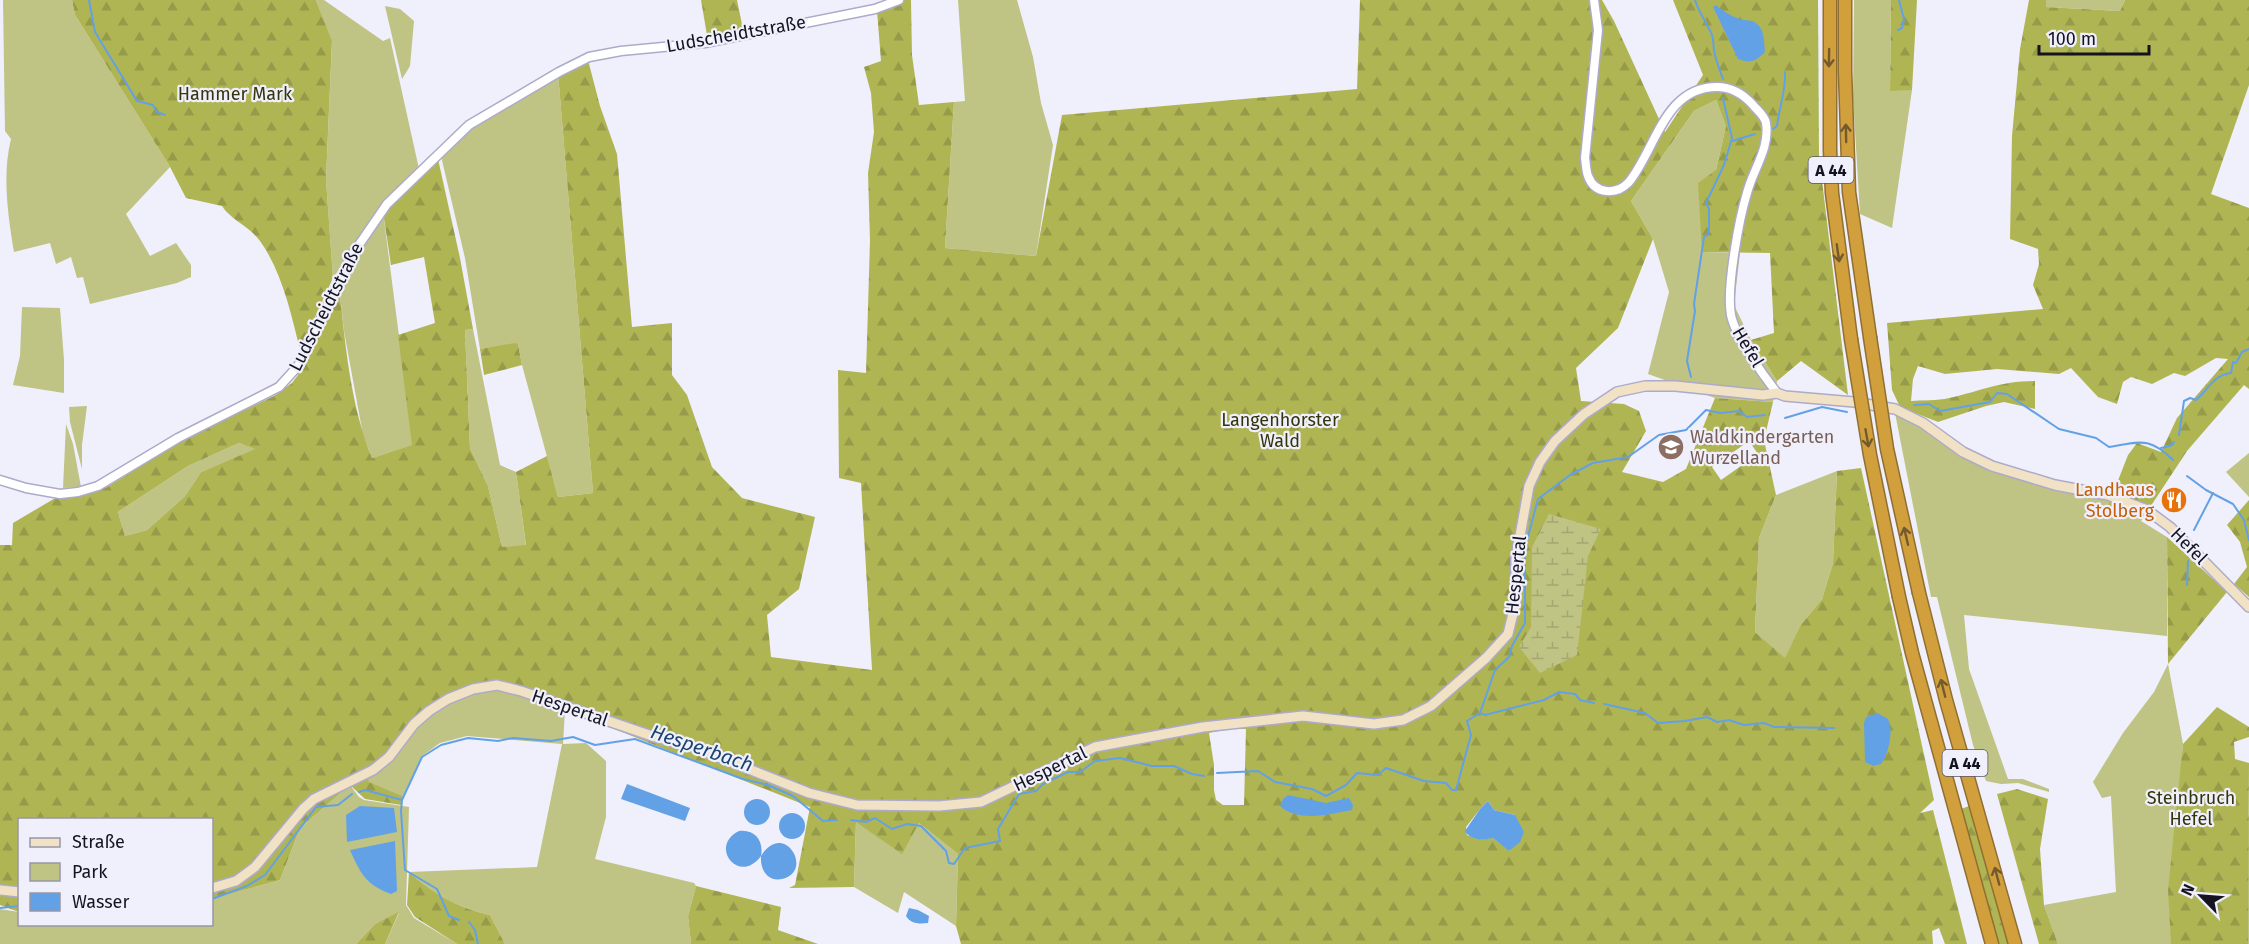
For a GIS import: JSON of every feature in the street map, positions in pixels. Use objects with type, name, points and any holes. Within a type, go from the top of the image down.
[{"type":"highway","name":"A 44","points":[[1830,0],[1832,193],[1851,339],[1872,465],[1899,597],[1923,694],[1992,944]]},
{"type":"highway","name":"A 44","points":[[1845,0],[1845,94],[1849,192],[1887,449],[1946,700],[2015,944]]},
{"type":"main road","name":"Hespertal","points":[[213,888],[236,881],[255,867],[314,799],[373,770],[389,757],[414,724],[429,711],[448,699],[473,689],[497,685],[521,691],[655,737],[691,746],[809,793],[857,804],[939,806],[981,802],[1095,747],[1203,727],[1303,716],[1374,724],[1403,720],[1431,706],[1486,658],[1508,634],[1516,601],[1516,558],[1529,486],[1540,462],[1555,441],[1584,414],[1617,392],[1645,386],[1675,386],[1763,395],[1777,393]]},
{"type":"main road","name":"Hefel","points":[[1777,393],[1785,396],[1854,402],[1895,409],[1923,423],[1963,452],[1992,466],[2046,482],[2095,492],[2146,510],[2170,527],[2249,607]]},
{"type":"main road","points":[[0,890],[18,892]]},
{"type":"street","name":"Ludscheidtstraße","points":[[0,480],[26,488],[60,494],[98,486],[178,438],[279,387],[298,366],[347,263],[363,236],[387,204],[469,125],[559,72],[589,57],[621,51],[705,43],[875,9],[899,0]]},
{"type":"street","name":"Hefel","points":[[1594,0],[1598,30],[1585,158],[1588,178],[1596,187],[1607,192],[1626,185],[1667,115],[1676,105],[1702,88],[1722,87],[1738,92],[1763,116],[1766,123],[1765,148],[1747,192],[1733,271],[1730,304],[1735,329],[1777,393]]},
{"type":"green space","points":[[3,0],[72,0],[75,15],[170,167],[126,214],[150,256],[176,243],[191,265],[191,277],[177,283],[90,304],[83,277],[77,278],[71,257],[56,264],[50,243],[14,252],[7,196],[7,167],[11,139],[5,131]]},
{"type":"green space","name":"Hammer Mark","points":[[72,0],[316,0],[332,41],[326,179],[333,278],[300,350],[280,279],[268,253],[251,231],[222,206],[186,198],[170,167],[75,15]]},
{"type":"green space","points":[[316,0],[324,0],[383,41],[390,38],[419,169],[333,278],[326,179],[332,42]]},
{"type":"green space","points":[[701,0],[737,0],[744,34],[708,41]]},
{"type":"green space","name":"Langenhorster Wald","points":[[903,0],[911,0],[912,55],[919,105],[954,102],[945,248],[1036,256],[1062,115],[1357,89],[1360,0],[1602,0],[1665,132],[1703,75],[1673,0],[1818,0],[1819,156],[1848,395],[1801,361],[1777,381],[1751,340],[1774,333],[1770,253],[1702,252],[1698,183],[1716,170],[1726,126],[1716,100],[1694,111],[1631,201],[1653,239],[1618,328],[1576,368],[1581,401],[1624,404],[1639,411],[1646,431],[1622,472],[1663,482],[1686,469],[1715,398],[1773,402],[1764,440],[1776,495],[1759,538],[1755,632],[1785,658],[1800,626],[1822,599],[1833,563],[1837,471],[1861,468],[1934,800],[1920,813],[1933,810],[1967,944],[1945,944],[1939,928],[1932,931],[1933,944],[961,944],[956,926],[958,854],[919,823],[902,854],[856,822],[854,887],[789,888],[795,885],[810,807],[528,692],[474,685],[432,709],[367,775],[369,782],[403,796],[401,805],[365,799],[350,785],[300,828],[280,880],[213,899],[213,818],[18,818],[18,912],[0,905],[0,545],[12,545],[13,523],[57,497],[81,495],[107,487],[186,438],[274,396],[292,383],[306,364],[339,285],[353,395],[372,458],[412,445],[398,335],[435,323],[424,257],[391,265],[383,212],[438,159],[473,329],[465,330],[470,448],[488,486],[502,547],[526,545],[516,472],[547,456],[558,497],[593,493],[558,73],[588,60],[600,106],[617,154],[632,327],[672,323],[672,375],[687,395],[712,467],[742,498],[815,517],[799,589],[767,615],[771,657],[872,670],[861,483],[839,478],[838,370],[866,373],[870,241],[868,173],[874,132],[871,93],[864,67],[881,61],[877,11]],"holes":[[[1749,441],[1758,454],[1721,480],[1712,467]],[[239,443],[255,449],[201,472],[185,496],[147,530],[125,536],[118,512],[188,466]],[[1229,729],[1246,729],[1244,805],[1223,805],[1216,800],[1214,790],[1214,765],[1209,733]],[[1488,801],[1494,810],[1515,815],[1510,851],[1493,838],[1477,839],[1467,835],[1466,827]]]},
{"type":"green space","points":[[958,0],[1017,0],[1053,145],[1036,256],[945,248],[954,102],[965,101]]},
{"type":"green space","points":[[1854,0],[1891,0],[1890,90],[1912,90],[1892,228],[1860,214],[1853,97]]},
{"type":"green space","points":[[1891,0],[1917,0],[1912,90],[1890,91]]},
{"type":"green space","points":[[2029,0],[2046,0],[2046,7],[2120,11],[2125,0],[2249,0],[2249,85],[2211,194],[2249,208],[2249,389],[2244,385],[2187,451],[2141,521],[2108,506],[2128,455],[2137,443],[2161,452],[2177,418],[2228,359],[2216,358],[2185,376],[2174,373],[2152,384],[2131,377],[2123,382],[2117,404],[2098,397],[2071,368],[2059,374],[1997,369],[1945,374],[1918,366],[1913,379],[1911,401],[1944,399],[2001,385],[2035,381],[2035,409],[2004,402],[1938,422],[1900,407],[1892,390],[1887,323],[2043,309],[2033,285],[2039,264],[2038,249],[2010,239],[2012,136],[2020,49]]},
{"type":"green space","points":[[2046,0],[2125,0],[2120,11],[2046,7]]},
{"type":"green space","points":[[385,6],[400,9],[414,21],[410,66],[402,79]]},
{"type":"green space","points":[[558,73],[593,493],[558,497],[518,344],[480,349],[465,258],[441,156],[471,127]]},
{"type":"green space","points":[[1716,100],[1726,126],[1716,170],[1703,252],[1740,253],[1734,305],[1751,340],[1777,381],[1773,402],[1715,398],[1648,374],[1669,292],[1653,239],[1631,201],[1694,111]]},
{"type":"green space","points":[[383,212],[413,445],[372,458],[363,435],[344,331],[339,285],[353,258]]},
{"type":"green space","points":[[22,307],[60,308],[64,393],[13,385],[20,356]]},
{"type":"green space","points":[[473,329],[500,465],[516,472],[526,546],[502,547],[488,486],[470,448],[465,330]]},
{"type":"green space","points":[[518,344],[522,365],[484,375],[480,349]]},
{"type":"green space","points":[[87,406],[82,445],[82,469],[70,422],[69,407]]},
{"type":"green space","points":[[1895,413],[1905,413],[1973,458],[2112,496],[2108,507],[2141,521],[2167,537],[2167,636],[1964,615],[1969,669],[2008,779],[2023,779],[2049,789],[2049,792],[2018,783],[2001,784],[1986,781],[1973,745],[1937,597],[1931,597]]},
{"type":"green space","points":[[66,424],[73,444],[81,487],[63,488]]},
{"type":"green space","points":[[239,443],[256,449],[201,472],[185,496],[147,530],[125,536],[118,512],[188,466]]},
{"type":"green space","points":[[2249,453],[2249,497],[2226,472]]},
{"type":"green space","points":[[1837,471],[1833,563],[1822,599],[1800,626],[1785,659],[1755,632],[1759,538],[1776,495]]},
{"type":"green space","points":[[2249,500],[2249,597],[2234,584],[2247,567],[2240,542],[2227,525]]},
{"type":"green space","points":[[1549,514],[1601,529],[1588,556],[1577,655],[1540,673],[1519,647],[1531,627],[1532,547]]},
{"type":"green space","points":[[2167,537],[2227,592],[2168,664]]},
{"type":"green space","name":"Steinbruch Hefel","points":[[2168,664],[2183,744],[2182,754],[2242,785],[2249,819],[2249,944],[2058,944],[2044,905],[2116,892],[2111,796],[2102,798],[2093,782],[2123,733],[2154,692]]},
{"type":"green space","points":[[474,687],[525,695],[565,710],[563,744],[586,743],[606,761],[606,817],[595,859],[694,883],[696,886],[688,916],[691,944],[505,944],[490,915],[468,909],[447,899],[427,887],[409,872],[537,867],[562,744],[467,736],[440,743],[422,756],[403,796],[368,782],[367,775],[433,711]]},
{"type":"green space","name":"Steinbruch Hefel","points":[[2217,707],[2249,727],[2249,737],[2234,742],[2235,759],[2249,763],[2248,944],[2171,944],[2168,890],[2183,744]]},
{"type":"green space","points":[[350,785],[364,800],[409,807],[406,905],[414,918],[457,944],[385,944],[399,913],[375,924],[356,944],[0,944],[0,909],[18,912],[18,926],[213,926],[213,899],[280,880],[300,828]]},
{"type":"green space","points":[[2017,789],[2048,799],[2040,849],[2044,905],[2058,944],[2039,944],[1997,794]]},
{"type":"green space","points":[[1969,806],[2008,944],[1999,944],[1961,809]]},
{"type":"green space","points":[[856,822],[919,823],[958,854],[956,926],[904,892],[898,913],[854,887]]},
{"type":"green space","points":[[409,872],[427,887],[447,899],[468,909],[490,915],[505,944],[457,944],[415,917],[407,905]]},
{"type":"green space","points":[[696,886],[781,907],[778,930],[818,944],[691,944],[688,916]]},
{"type":"green space","points":[[399,912],[385,944],[356,944],[375,924]]},
{"type":"water","points":[[1716,5],[1734,17],[1752,21],[1759,26],[1763,34],[1765,52],[1759,58],[1753,61],[1738,59],[1713,7]]},
{"type":"water","points":[[1878,713],[1887,718],[1890,734],[1884,760],[1881,764],[1873,766],[1865,762],[1864,723],[1866,717]]},
{"type":"water","points":[[627,784],[690,808],[685,821],[621,799]]},
{"type":"water","points":[[1288,795],[1326,803],[1349,798],[1353,805],[1352,810],[1305,816],[1287,811],[1280,806]]},
{"type":"water","points":[[757,799],[766,803],[770,812],[766,821],[757,825],[748,821],[744,812],[748,803]]},
{"type":"water","points":[[1488,801],[1494,810],[1515,815],[1524,832],[1520,842],[1509,851],[1493,838],[1474,838],[1465,831]]},
{"type":"water","points":[[360,806],[394,808],[397,832],[347,842],[346,815]]},
{"type":"water","points":[[792,813],[801,817],[805,826],[801,835],[792,839],[783,835],[779,826],[783,817]]},
{"type":"water","points":[[739,831],[754,834],[760,841],[762,851],[761,856],[752,864],[744,867],[736,865],[727,853],[726,845],[730,838]]},
{"type":"water","points":[[395,841],[397,891],[391,894],[375,887],[365,877],[350,850]]},
{"type":"water","points":[[779,843],[786,845],[796,859],[796,867],[792,874],[782,879],[772,878],[763,870],[761,856],[770,846]]},
{"type":"water","points":[[909,908],[929,916],[928,923],[910,921],[906,916]]},
{"type":"waterway","points":[[89,0],[95,32],[137,101],[153,105],[157,112],[165,115]]},
{"type":"waterway","points":[[1695,0],[1712,35],[1714,53],[1723,79]]},
{"type":"waterway","points":[[1898,30],[1902,28],[1904,19],[1899,0]]},
{"type":"waterway","points":[[1773,129],[1777,126],[1785,72]]},
{"type":"waterway","points":[[1691,377],[1687,361],[1695,311],[1694,304],[1704,237],[1709,234],[1709,209],[1706,203],[1724,165],[1732,138],[1723,98]]},
{"type":"waterway","points":[[1732,141],[1755,134]]},
{"type":"waterway","points":[[2179,435],[2184,401],[2190,398],[2196,400],[2215,380],[2231,373],[2233,362],[2236,363],[2242,352],[2249,349]]},
{"type":"waterway","name":"Hesperbach","points":[[1914,405],[1929,404],[1940,411],[1990,402],[1997,393],[2007,394],[2059,429],[2096,438],[2109,447],[2137,443],[2150,444],[2165,452],[2173,460]]},
{"type":"waterway","name":"Hesperbach","points":[[1785,418],[1822,407],[1847,412]]},
{"type":"waterway","name":"Hesperbach","points":[[1217,773],[1258,771],[1275,782],[1312,789],[1326,796],[1346,785],[1357,773],[1378,775],[1386,768],[1424,781],[1446,783],[1452,790],[1456,790],[1471,735],[1467,721],[1480,713],[1495,670],[1509,657],[1512,646],[1525,623],[1525,548],[1538,499],[1570,475],[1593,463],[1628,457],[1659,435],[1686,430],[1706,410],[1720,413],[1739,411],[1747,417],[1765,415]]},
{"type":"waterway","points":[[2161,448],[2170,446],[2174,442]]},
{"type":"waterway","name":"Hesperbach","points":[[2187,476],[2206,490],[2233,504],[2244,520],[2249,540]]},
{"type":"waterway","points":[[2194,530],[2213,493]]},
{"type":"waterway","points":[[2187,585],[2188,561]]},
{"type":"waterway","points":[[1480,713],[1485,715],[1544,700],[1559,692],[1575,694],[1580,700],[1594,703]]},
{"type":"waterway","points":[[1604,704],[1645,713],[1658,723],[1707,717],[1717,722],[1729,720],[1744,725],[1764,723],[1774,727],[1834,728]]},
{"type":"waterway","name":"Hesperbach","points":[[402,800],[422,757],[441,745],[468,738],[498,741],[513,738],[551,741],[573,737],[595,745],[635,739],[743,779],[768,785],[793,796],[823,821],[837,820]]},
{"type":"waterway","name":"Hesperbach","points":[[851,820],[866,822],[875,818],[892,829],[907,824],[921,826],[946,851],[949,863],[954,864],[965,848],[1000,841],[998,829],[1019,794],[1036,791],[1043,784],[1068,772],[1080,772],[1095,761],[1120,758],[1152,766],[1174,766],[1192,774],[1204,776]]},
{"type":"waterway","points":[[359,792],[365,790],[402,800],[405,870],[437,889],[449,916],[459,920]]},
{"type":"waterway","name":"Hesperbach","points":[[213,899],[247,886],[265,875],[316,807],[338,805],[352,794]]},
{"type":"waterway","name":"Hesperbach","points":[[0,908],[18,906]]},
{"type":"waterway","points":[[469,922],[475,930],[478,944]]},
{"type":"place","name":"Waldkindergarten Wurzelland","points":[[1671,447]]},
{"type":"place","name":"Landhaus Stolberg","points":[[2174,500]]}]
